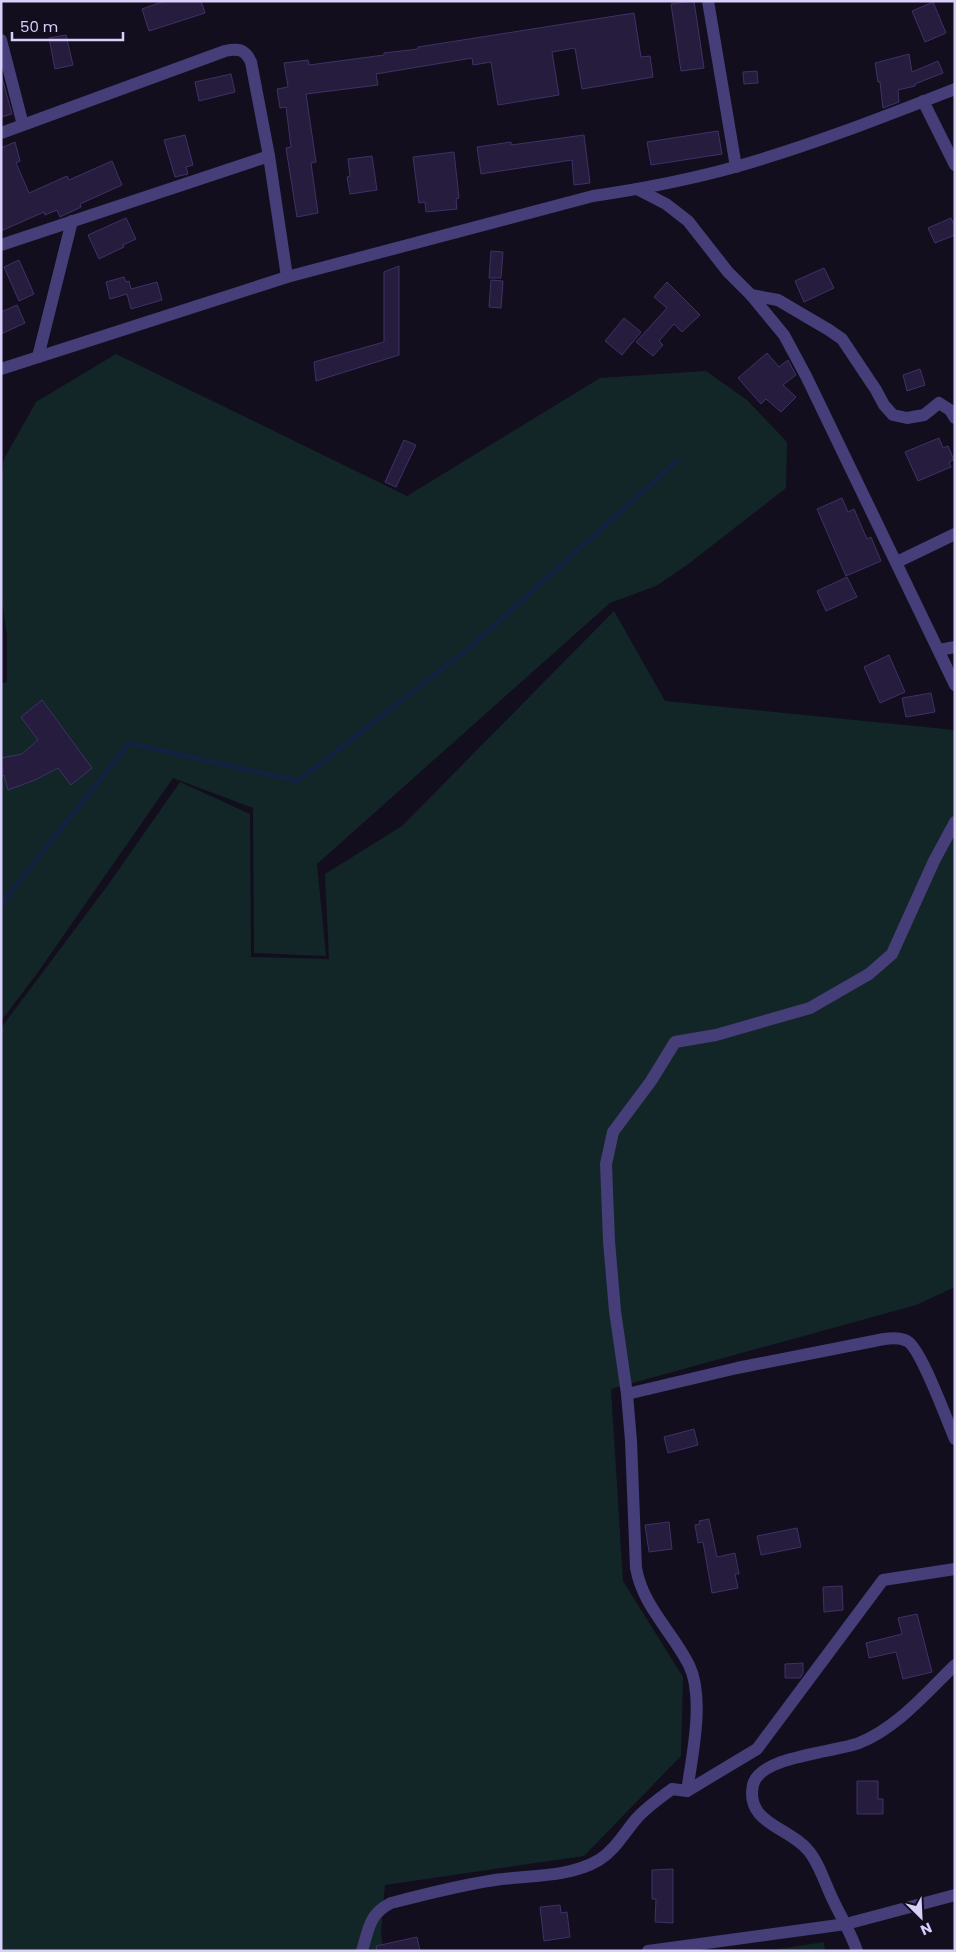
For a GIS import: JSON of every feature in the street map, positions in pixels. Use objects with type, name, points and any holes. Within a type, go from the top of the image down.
[{"type":"street","points":[[708,1],[736,167]]},
{"type":"street","points":[[1,40],[23,125]]},
{"type":"street","points":[[1,133],[225,51],[236,49],[243,51],[251,62],[269,156],[287,277]]},
{"type":"street","points":[[1,369],[287,277],[593,196],[637,189],[736,167],[816,141],[955,89]]},
{"type":"street","points":[[923,102],[955,164]]},
{"type":"street","points":[[1,245],[269,156]]},
{"type":"street","points":[[637,189],[666,204],[688,221],[728,272],[784,335],[806,376],[955,684]]},
{"type":"street","points":[[38,357],[72,221]]},
{"type":"street","points":[[751,296],[769,297],[778,300],[829,330],[842,340],[893,416],[907,418],[924,414],[939,403],[950,410],[955,418]]},
{"type":"street","points":[[897,562],[955,534]]},
{"type":"street","points":[[939,650],[955,646]]},
{"type":"street","points":[[687,1791],[696,1734],[695,1685],[690,1666],[646,1598],[638,1581],[636,1568],[631,1440],[627,1394],[616,1319],[609,1241],[606,1164],[613,1132],[651,1081],[675,1042],[716,1035],[810,1008],[869,974],[882,964],[892,954],[934,861],[955,822]]},
{"type":"street","points":[[627,1394],[753,1364],[884,1339],[900,1339],[907,1341],[918,1354],[955,1439]]},
{"type":"street","points":[[362,1951],[373,1918],[379,1909],[391,1903],[496,1880],[542,1876],[581,1868],[599,1859],[616,1846],[624,1833],[639,1817],[672,1789],[687,1791],[757,1750],[883,1580],[955,1569]]},
{"type":"street","points":[[858,1951],[807,1849],[758,1813],[752,1794],[755,1779],[764,1771],[783,1762],[819,1751],[859,1743],[898,1719],[955,1665]]},
{"type":"street","points":[[648,1951],[846,1924],[955,1895]]},
{"type":"green space","points":[[116,354],[407,496],[600,378],[706,371],[747,400],[787,442],[786,488],[687,565],[656,586],[610,603],[317,864],[326,956],[254,953],[253,808],[173,778],[36,975],[1,1021],[1,684],[7,682],[7,635],[1,596],[1,484],[4,459],[36,402]]},
{"type":"green space","points":[[614,611],[665,701],[955,730],[955,1287],[916,1305],[611,1389],[623,1581],[683,1677],[681,1756],[584,1856],[385,1885],[381,1931],[383,1951],[1,1951],[1,1028],[108,885],[180,782],[250,814],[251,957],[329,959],[325,874],[402,826]]},
{"type":"green space","points":[[824,1942],[825,1951],[766,1951]]},
{"type":"building","points":[[165,1],[201,1],[205,13],[149,31],[142,9]]},
{"type":"building","points":[[694,1],[704,68],[681,71],[671,4]]},
{"type":"building","points":[[933,2],[946,33],[925,42],[912,11]]},
{"type":"building","points":[[634,13],[641,57],[650,56],[653,77],[582,89],[575,48],[552,52],[559,95],[498,105],[491,62],[473,65],[472,58],[376,74],[378,85],[306,94],[316,162],[311,163],[318,213],[297,217],[286,148],[291,147],[286,107],[280,108],[277,89],[288,87],[284,63],[308,60],[309,65],[384,55],[384,53],[418,49],[418,47]]},
{"type":"building","points":[[66,35],[73,65],[55,69],[49,38]]},
{"type":"building","points":[[909,54],[912,72],[938,61],[943,73],[915,84],[915,86],[898,90],[899,102],[883,108],[880,82],[878,82],[875,63]]},
{"type":"building","points":[[757,71],[758,83],[744,84],[743,72]]},
{"type":"building","points":[[1,74],[12,114],[1,117]]},
{"type":"building","points":[[231,74],[235,92],[199,101],[195,82]]},
{"type":"building","points":[[718,131],[722,154],[651,165],[647,142]]},
{"type":"building","points":[[185,135],[193,165],[186,167],[188,174],[175,177],[164,140]]},
{"type":"building","points":[[584,135],[590,183],[574,185],[572,160],[481,174],[477,147],[511,142],[511,145]]},
{"type":"building","points":[[15,142],[20,161],[16,163],[29,193],[67,176],[69,180],[112,161],[122,185],[80,204],[81,207],[60,217],[57,210],[45,215],[44,212],[1,231],[1,148]]},
{"type":"building","points":[[454,152],[459,198],[456,199],[457,209],[426,212],[425,202],[419,203],[413,157]]},
{"type":"building","points":[[372,156],[377,190],[350,194],[347,177],[350,176],[348,159]]},
{"type":"building","points":[[126,218],[136,239],[99,259],[88,235]]},
{"type":"building","points":[[951,218],[955,227],[955,235],[935,243],[928,228]]},
{"type":"building","points":[[491,251],[503,252],[501,278],[489,278]]},
{"type":"building","points":[[19,260],[34,294],[19,301],[4,267]]},
{"type":"building","points":[[399,266],[399,355],[316,381],[314,362],[384,342],[384,272]]},
{"type":"building","points":[[824,268],[834,288],[804,302],[795,281]]},
{"type":"building","points":[[124,277],[126,282],[129,281],[131,289],[157,282],[162,300],[131,309],[127,294],[110,299],[106,282]]},
{"type":"building","points":[[491,280],[503,281],[501,308],[489,307]]},
{"type":"building","points":[[667,282],[700,315],[682,332],[674,324],[659,341],[663,345],[653,356],[636,342],[667,308],[654,297]]},
{"type":"building","points":[[17,305],[25,323],[1,334],[1,312]]},
{"type":"building","points":[[624,318],[641,332],[622,355],[605,341]]},
{"type":"building","points":[[767,353],[779,367],[788,360],[796,375],[783,385],[796,397],[781,412],[766,399],[761,404],[738,378]]},
{"type":"building","points":[[920,369],[925,385],[907,391],[903,375]]},
{"type":"building","points":[[939,438],[943,448],[948,446],[954,460],[949,462],[951,467],[918,481],[905,452]]},
{"type":"building","points":[[404,440],[416,445],[396,487],[385,482]]},
{"type":"building","points":[[842,498],[848,512],[854,509],[867,539],[871,537],[881,561],[846,576],[817,509]]},
{"type":"building","points":[[847,577],[857,597],[826,611],[817,591]]},
{"type":"building","points":[[889,655],[905,692],[880,703],[864,667]]},
{"type":"building","points":[[931,693],[935,712],[906,717],[902,698]]},
{"type":"building","points":[[42,700],[92,768],[71,785],[58,768],[35,780],[8,790],[4,775],[1,776],[1,758],[22,754],[38,740],[21,717]]},
{"type":"building","points":[[694,1429],[698,1445],[668,1453],[664,1437]]},
{"type":"building","points":[[709,1519],[717,1557],[735,1553],[739,1574],[735,1574],[738,1588],[712,1593],[703,1542],[698,1543],[695,1525],[700,1524],[699,1521]]},
{"type":"building","points":[[669,1522],[672,1549],[649,1552],[645,1525]]},
{"type":"building","points":[[797,1528],[801,1547],[761,1555],[757,1536]]},
{"type":"building","points":[[842,1586],[843,1610],[824,1612],[823,1587]]},
{"type":"building","points":[[917,1614],[932,1672],[903,1679],[896,1652],[869,1658],[866,1643],[902,1634],[898,1618]]},
{"type":"building","points":[[803,1663],[803,1673],[800,1678],[785,1678],[785,1664]]},
{"type":"building","points":[[857,1781],[878,1781],[878,1799],[883,1799],[883,1814],[857,1814]]},
{"type":"building","points":[[673,1869],[673,1923],[655,1922],[656,1899],[652,1899],[652,1870]]},
{"type":"building","points":[[560,1905],[561,1913],[567,1912],[570,1937],[544,1941],[540,1907]]},
{"type":"building","points":[[417,1937],[420,1951],[377,1951],[376,1946]]},
{"type":"waterway","points":[[1,905],[129,743],[298,781],[468,649],[678,460]]}]
